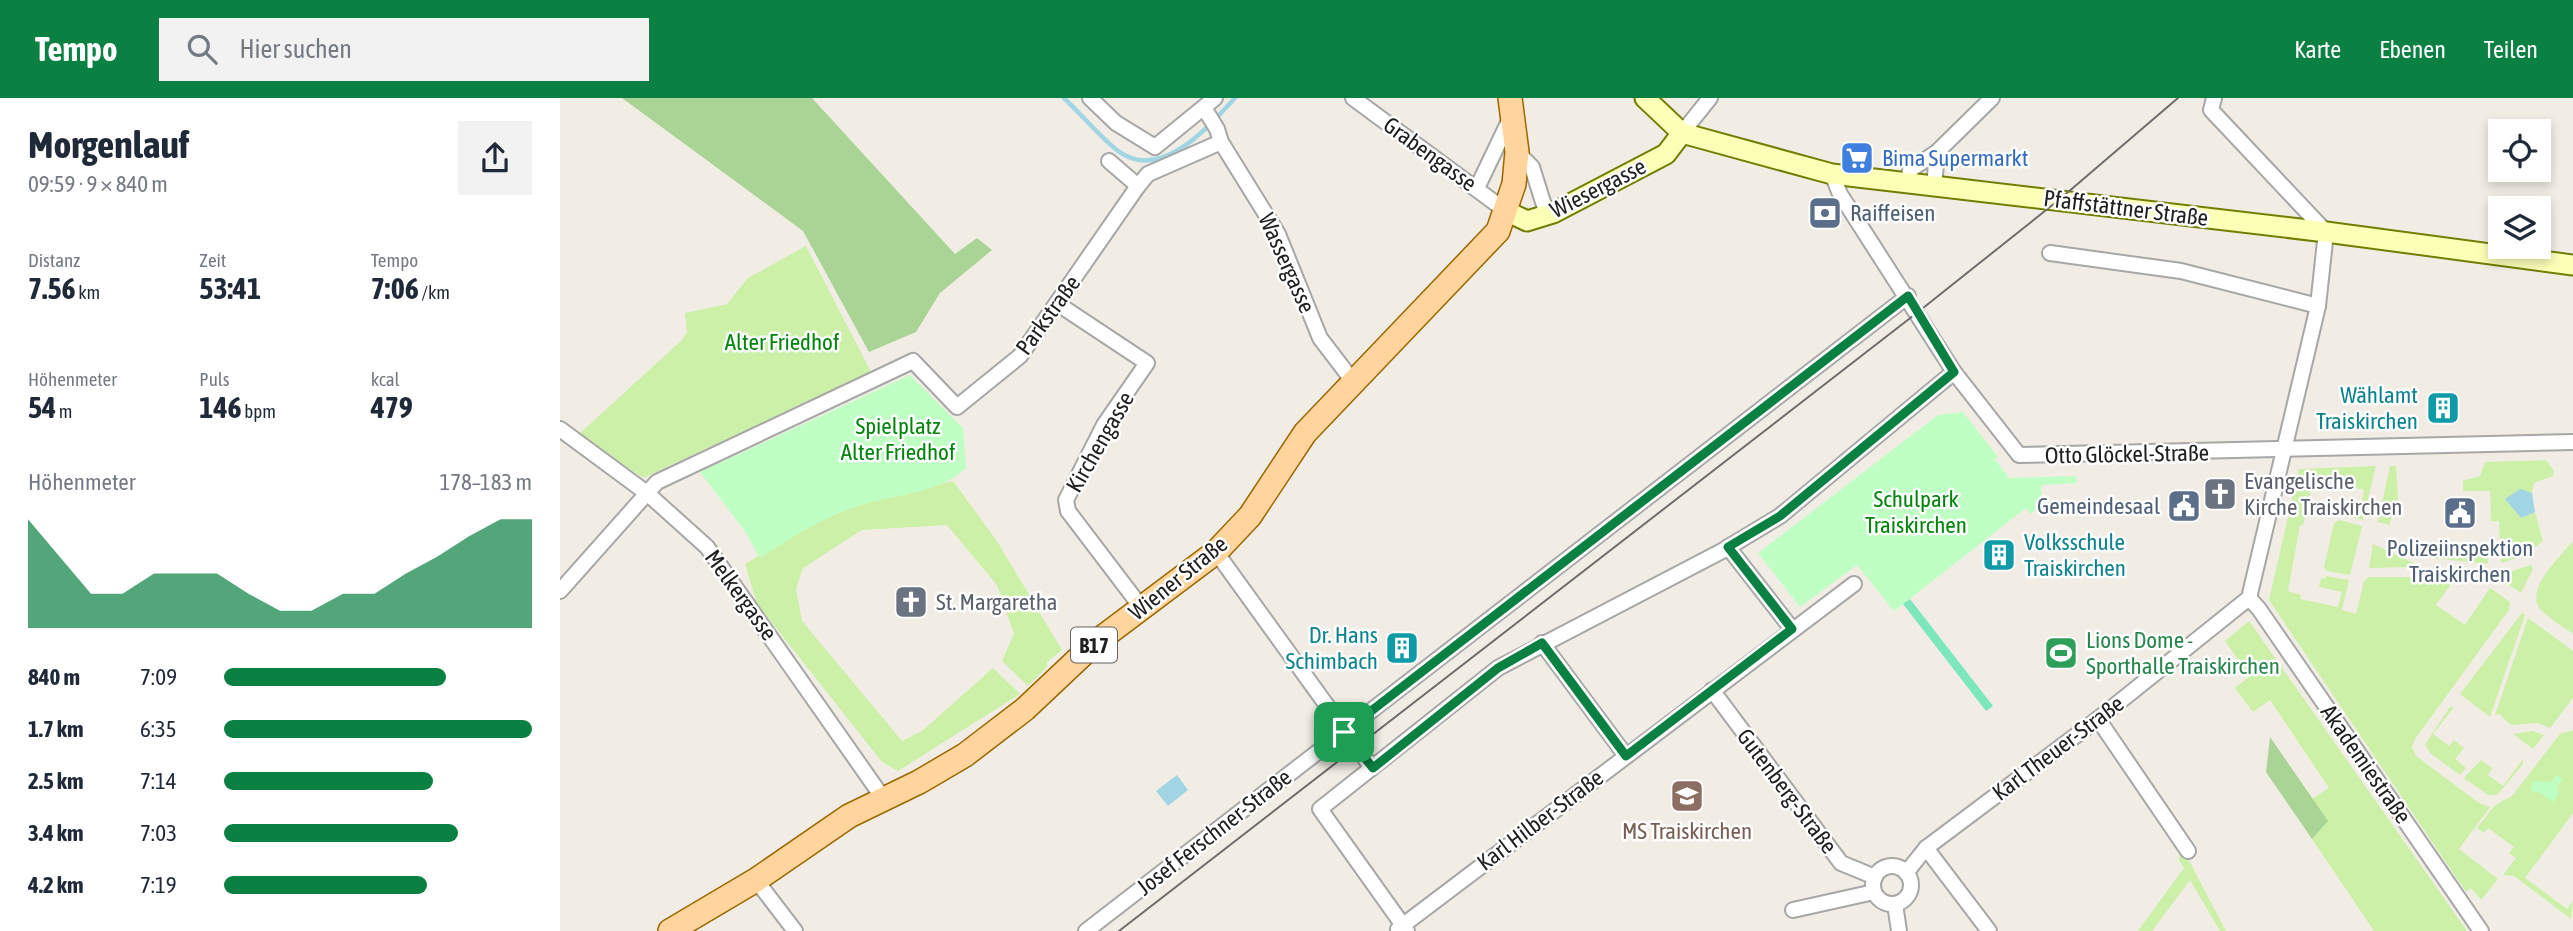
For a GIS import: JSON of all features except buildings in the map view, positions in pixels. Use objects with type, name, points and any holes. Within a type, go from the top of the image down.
[{"type":"main road","points":[[1645,98],[1682,134]]},
{"type":"main road","name":"B17","points":[[1506,211],[1514,184],[1517,152],[1511,106]]},
{"type":"main road","name":"Pfaffstättner Straße","points":[[1682,134],[1832,174],[2326,232],[2573,265]]},
{"type":"main road","name":"Wiesergasse","points":[[1506,211],[1527,221],[1547,215],[1666,154],[1682,134]]},
{"type":"main road","name":"Wiener Straße","points":[[670,931],[756,880],[849,816],[919,782],[965,755],[1025,709],[1095,643],[1216,552],[1250,516],[1305,433],[1352,380],[1486,245],[1498,231],[1506,211]]},
{"type":"street","points":[[1090,98],[1116,123],[1155,147],[1213,124]]},
{"type":"street","points":[[1109,161],[1138,186],[1148,174],[1213,124],[1215,98]]},
{"type":"street","name":"Grabengasse","points":[[1353,98],[1506,211]]},
{"type":"street","points":[[1682,134],[1710,98]]},
{"type":"street","points":[[1908,184],[1910,170],[1937,152],[1992,98]]},
{"type":"street","points":[[2214,98],[2210,110],[2326,232],[2318,306],[2249,598]]},
{"type":"street","points":[[1477,188],[1511,106]]},
{"type":"street","name":"Wassergasse","points":[[1213,124],[1278,234],[1320,338],[1352,380]]},
{"type":"street","points":[[1517,152],[1532,167],[1547,215]]},
{"type":"street","points":[[1934,187],[1937,152]]},
{"type":"street","name":"Otto Glöckel-Straße","points":[[1832,174],[1840,194],[1908,296],[1954,372],[2019,455],[2282,451],[2573,442]]},
{"type":"street","name":"Parkstraße","points":[[648,494],[657,482],[668,476],[913,360],[957,407],[1020,356],[1138,186]]},
{"type":"street","points":[[2050,253],[2181,271],[2318,306]]},
{"type":"street","name":"Josef Ferschner-Straße","points":[[1086,931],[1908,296]]},
{"type":"street","name":"Kirchengasse","points":[[1058,304],[1147,363],[1104,425],[1066,500],[1068,511],[1142,607]]},
{"type":"street","name":"Josef Ferschner-Straße","points":[[1402,929],[1320,809],[1498,668],[1728,547],[1780,516],[1954,372]]},
{"type":"street","name":"Melkergasse","points":[[560,429],[648,494],[707,547],[883,798]]},
{"type":"street","points":[[560,591],[648,494]]},
{"type":"street","points":[[1728,547],[1792,629]]},
{"type":"street","points":[[1216,552],[1344,732],[1373,768]]},
{"type":"street","name":"Karl Hilber-Straße","points":[[1402,929],[1854,584]]},
{"type":"street","name":"Karl Theuer-Straße","points":[[1906,873],[1926,848],[2098,719],[2249,598]]},
{"type":"street","name":"Akademiestraße","points":[[2249,598],[2481,931]]},
{"type":"street","points":[[1542,643],[1626,756]]},
{"type":"street","name":"Gutenberg-Straße","points":[[1712,690],[1841,863],[1875,884]]},
{"type":"street","points":[[2098,719],[2188,851]]},
{"type":"street","points":[[1926,848],[1989,931]]},
{"type":"street","points":[[1793,910],[1875,884],[1889,867],[1906,873],[1909,892],[1895,904],[1884,903],[1875,884]]},
{"type":"street","points":[[756,880],[795,931]]},
{"type":"street","points":[[1895,904],[1899,931]]},
{"type":"green space","points":[[622,98],[812,98],[955,254],[977,238],[992,250],[940,293],[916,332],[869,352],[803,231]]},
{"type":"green space","name":"Alter Friedhof","points":[[806,246],[871,372],[643,478],[579,434],[682,340],[687,332],[685,313],[727,304],[748,278]]},
{"type":"green space","name":"Spielplatz Alter Friedhof","points":[[910,375],[963,428],[966,468],[942,484],[855,507],[830,517],[760,558],[744,530],[700,472]]},
{"type":"green space","name":"Schulpark Traiskirchen","points":[[1963,412],[1998,457],[1995,459],[2009,478],[2076,476],[2077,483],[2041,485],[2042,505],[2030,514],[2026,508],[1894,611],[1857,565],[1800,607],[1758,553],[1938,415]]},
{"type":"green space","points":[[2546,460],[2554,471],[2553,476],[2534,483],[2532,493],[2523,491],[2505,499],[2521,518],[2535,512],[2543,541],[2525,555],[2501,563],[2499,521],[2491,521],[2490,491],[2463,491],[2463,481],[2480,476],[2485,462]]},
{"type":"green space","points":[[2376,466],[2363,520],[2340,515],[2337,511],[2339,502],[2361,507],[2364,490],[2328,481],[2326,487],[2313,484],[2303,525],[2300,525],[2288,591],[2301,595],[2300,599],[2338,607],[2342,592],[2319,587],[2321,578],[2325,579],[2326,576],[2349,580],[2342,610],[2356,614],[2364,581],[2369,577],[2456,577],[2436,605],[2465,625],[2490,588],[2510,602],[2509,610],[2415,739],[2412,747],[2416,756],[2479,803],[2490,807],[2459,849],[2498,879],[2481,900],[2471,888],[2466,892],[2269,600],[2299,469]]},
{"type":"green space","points":[[2390,466],[2396,466],[2398,498],[2389,525],[2378,522]]},
{"type":"green space","points":[[953,481],[997,541],[1062,650],[1047,662],[1047,667],[1028,686],[1002,661],[1014,634],[997,585],[947,525],[862,530],[803,568],[796,589],[802,621],[902,741],[922,731],[993,668],[1020,694],[898,771],[882,762],[757,604],[745,564],[817,521],[858,505]]},
{"type":"green space","points":[[2339,520],[2362,526],[2350,575],[2327,571],[2324,567],[2334,523]]},
{"type":"green space","points":[[2572,542],[2573,634],[2541,610],[2537,602],[2537,593],[2545,574]]},
{"type":"green space","points":[[2373,544],[2416,564],[2416,567],[2369,568]]},
{"type":"green space","points":[[2488,556],[2488,564],[2423,557]]},
{"type":"green space","points":[[2531,565],[2533,569],[2521,593],[2500,579],[2500,575]]},
{"type":"green space","points":[[1910,599],[1993,706],[1986,711],[1903,604]]},
{"type":"green space","points":[[2522,613],[2525,615],[2490,717],[2460,694]]},
{"type":"green space","points":[[2528,618],[2573,651],[2573,698],[2550,728],[2538,723],[2511,725],[2499,714],[2495,715]]},
{"type":"green space","points":[[2249,621],[2467,931],[2374,931],[2312,839],[2327,821],[2312,799],[2329,788],[2270,700],[2253,712],[2235,688],[2250,676],[2225,641]]},
{"type":"green space","points":[[2450,707],[2454,707],[2433,734],[2449,746],[2454,740],[2464,748],[2455,759],[2466,768],[2460,775],[2430,753],[2425,744]]},
{"type":"green space","points":[[2573,730],[2573,813],[2525,878],[2567,909],[2573,901],[2571,919],[2514,876],[2503,875],[2516,858],[2509,853],[2514,847],[2488,828],[2484,833],[2477,828],[2494,806],[2512,796],[2560,734]]},
{"type":"green space","points":[[2532,731],[2544,735],[2533,749],[2513,734]]},
{"type":"green space","points":[[2270,737],[2328,821],[2312,839],[2266,772]]},
{"type":"green space","points":[[2523,759],[2523,764],[2497,795],[2488,795],[2464,778],[2481,760],[2492,768],[2488,775],[2503,786]]},
{"type":"green space","points":[[2556,775],[2562,779],[2557,787],[2559,794],[2553,802],[2539,792],[2531,791],[2532,781],[2551,782]]},
{"type":"green space","points":[[2185,853],[2226,931],[2220,931],[2190,880],[2152,931],[2138,931],[2184,868],[2178,858]]},
{"type":"water","points":[[2520,489],[2532,493],[2535,512],[2521,518],[2505,499]]},
{"type":"water","points":[[1177,775],[1188,790],[1168,806],[1156,791]]},
{"type":"waterway","points":[[1064,98],[1118,151],[1134,159],[1151,160],[1167,156],[1198,136],[1235,98]]},
{"type":"tram line","points":[[1119,931],[1918,312],[2060,199],[2178,98]]},
{"type":"place","name":"Bima Supermarkt","points":[[1857,158]]},
{"type":"place","name":"Raiffeisen","points":[[1825,213]]},
{"type":"place","name":"Wählamt Traiskirchen","points":[[2443,408]]},
{"type":"place","name":"Evangelische Kirche Traiskirchen","points":[[2220,494]]},
{"type":"place","name":"Gemeindesaal","points":[[2184,506]]},
{"type":"place","name":"Polizeiinspektion Traiskirchen","points":[[2460,513]]},
{"type":"place","name":"Volksschule Traiskirchen","points":[[1999,555]]},
{"type":"place","name":"St. Margaretha","points":[[911,602]]},
{"type":"place","name":"Dr. Hans Schimbach","points":[[1402,648]]},
{"type":"place","name":"Lions Dome - Sporthalle Traiskirchen","points":[[2061,653]]},
{"type":"place","name":"MS Traiskirchen","points":[[1687,796]]},
{"type":"route","points":[[1908,296],[1954,372],[1780,516],[1728,547],[1792,629],[1626,756],[1542,643],[1498,668],[1373,768],[1344,732],[1908,296]]}]
